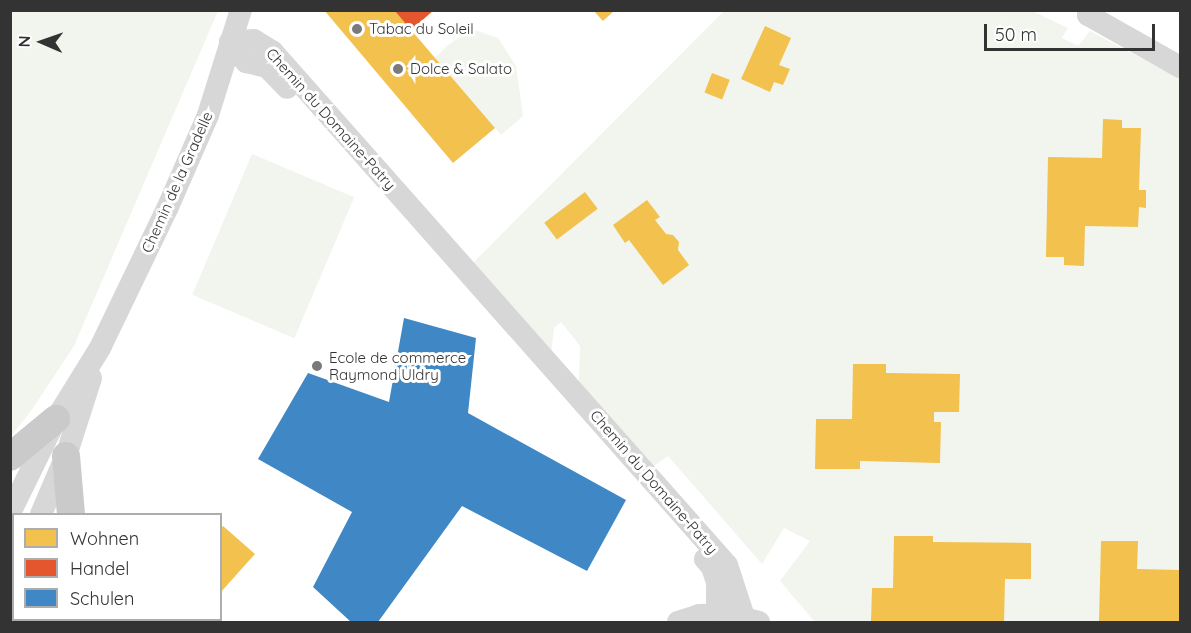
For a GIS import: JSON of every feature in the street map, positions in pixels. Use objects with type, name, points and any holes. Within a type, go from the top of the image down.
[{"type":"main road","points":[[10,457],[56,419]]},
{"type":"main road","points":[[66,456],[71,513]]},
{"type":"street","name":"Chemin de la Gradelle","points":[[10,513],[56,419],[100,348],[167,209],[208,115],[242,10]]},
{"type":"street","points":[[1088,10],[1088,15],[1180,67]]},
{"type":"street","name":"Chemin du Domaine-Patry","points":[[230,42],[254,40],[273,52],[728,566],[743,618]]},
{"type":"street","name":"Chemin du Domaine-Patry","points":[[230,42],[246,62],[267,67],[333,136],[695,546],[712,567],[717,582],[717,601],[743,618]]},
{"type":"street","name":"Chemin de la Gradelle","points":[[41,513],[66,456],[100,348]]},
{"type":"street","points":[[678,622],[699,615],[743,618]]},
{"type":"shaded area","points":[[11,10],[218,11],[74,346],[31,411],[11,436]]},
{"type":"shaded area","points":[[724,11],[1032,11],[1068,28],[1062,38],[1078,46],[1090,31],[1180,79],[1180,622],[815,622],[780,581],[810,541],[784,528],[762,564],[668,456],[651,468],[579,385],[580,346],[561,322],[554,328],[551,355],[472,264]]},
{"type":"shaded area","points":[[472,29],[498,38],[516,66],[523,116],[501,135],[435,58],[448,45]]},
{"type":"shaded area","points":[[252,154],[354,197],[294,338],[192,295]]},
{"type":"building: Wohnen","points":[[324,10],[394,10],[495,128],[453,163]]},
{"type":"building: Wohnen","points":[[593,10],[615,10],[603,21]]},
{"type":"building: Wohnen","points":[[765,26],[791,38],[779,65],[790,69],[783,85],[774,82],[770,92],[741,79]]},
{"type":"building: Wohnen","points":[[712,73],[730,80],[722,99],[704,93]]},
{"type":"building: Wohnen","points":[[1103,119],[1122,120],[1122,128],[1141,128],[1139,190],[1146,190],[1146,208],[1139,207],[1138,227],[1085,226],[1084,266],[1064,265],[1064,257],[1046,257],[1048,157],[1102,158]]},
{"type":"building: Wohnen","points":[[585,192],[598,209],[557,239],[544,223]]},
{"type":"building: Wohnen","points":[[647,200],[660,217],[655,220],[666,234],[673,235],[679,242],[678,250],[689,265],[663,285],[629,240],[625,243],[613,225]]},
{"type":"building: Wohnen","points":[[853,364],[886,364],[886,373],[960,374],[959,412],[934,412],[934,422],[941,422],[940,463],[860,461],[860,469],[815,469],[816,419],[852,419]]},
{"type":"building: Wohnen","points":[[222,527],[255,554],[222,591]]},
{"type":"building: Wohnen","points":[[894,536],[933,536],[933,542],[1031,543],[1031,579],[1005,579],[1004,622],[871,622],[872,588],[893,588]]},
{"type":"building: Wohnen","points":[[1101,541],[1138,541],[1137,569],[1180,570],[1180,622],[1099,622]]},
{"type":"building: Handel","points":[[394,10],[434,10],[411,30]]},
{"type":"building: Schulen","points":[[404,318],[476,338],[468,413],[626,500],[587,571],[462,506],[378,622],[351,622],[313,587],[352,512],[258,459],[308,373],[389,402]]},
{"type":"place","name":"Tabac du Soleil","points":[[357,29]]},
{"type":"place","name":"Dolce & Salato","points":[[398,69]]},
{"type":"place","name":"Ecole de commerce Raymond Uldry","points":[[317,366]]}]
